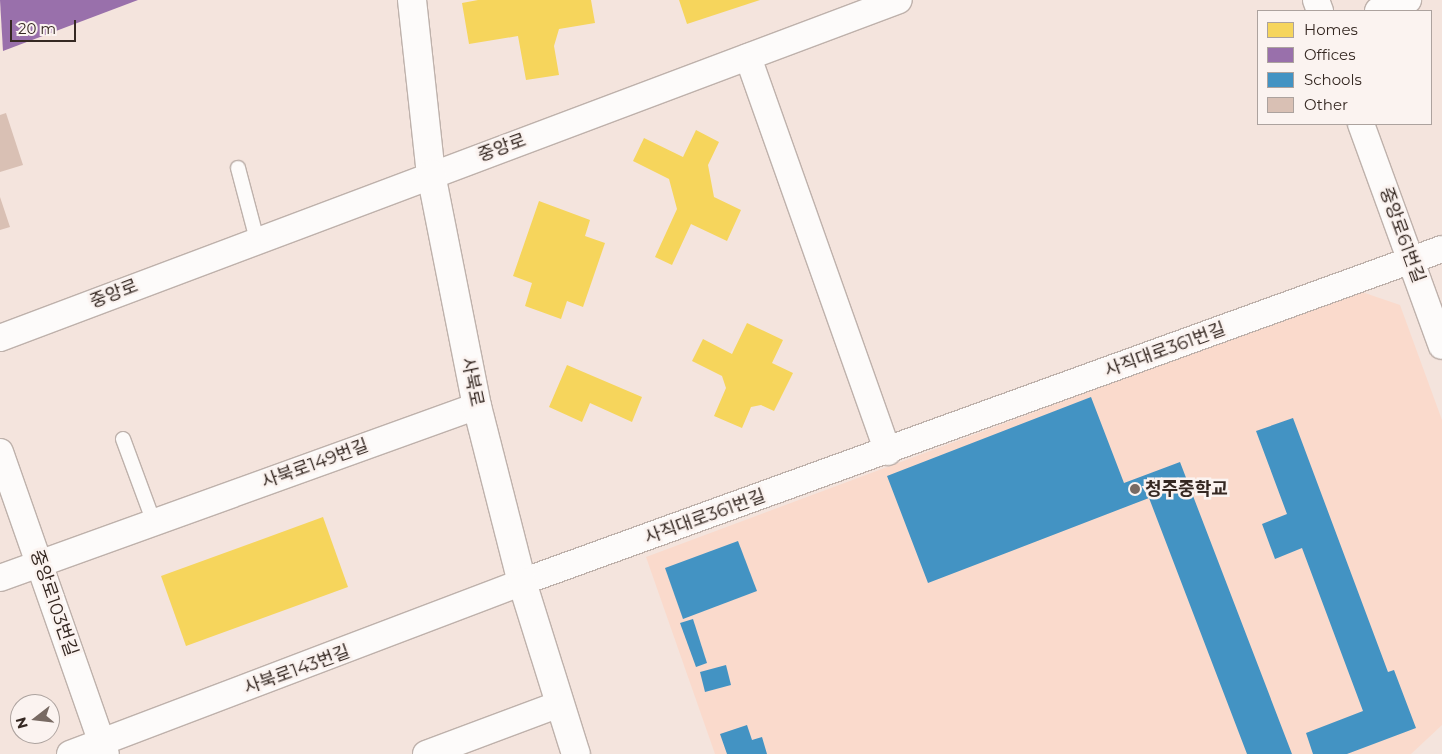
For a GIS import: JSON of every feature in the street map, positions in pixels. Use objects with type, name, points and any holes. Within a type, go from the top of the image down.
[{"type":"street","name":"사북로","points":[[412,0],[431,174],[477,406],[522,582],[576,754]]},
{"type":"street","name":"중앙로","points":[[0,338],[431,174],[748,57],[855,8],[899,0]]},
{"type":"street","points":[[1381,10],[1408,0]]},
{"type":"street","points":[[748,57],[888,452]]},
{"type":"street","name":"중앙로61번길","points":[[1361,125],[1442,346]]},
{"type":"street","name":"사직대로361번길","points":[[522,582],[888,452],[1442,249]]},
{"type":"street","name":"사북로149번길","points":[[0,578],[477,406]]},
{"type":"street","name":"중앙로103번길","points":[[0,452],[41,564],[104,748]]},
{"type":"street","name":"사북로143번길","points":[[70,754],[104,748],[522,582]]},
{"type":"street","points":[[426,754],[560,704]]},
{"type":"lane","points":[[238,168],[257,240]]},
{"type":"lane","points":[[123,439],[154,523]]},
{"type":"shaded area","name":"청주중학교","points":[[1359,291],[1400,305],[1442,420],[1442,725],[1411,754],[715,754],[646,557]]},
{"type":"building: Homes","points":[[478,0],[591,0],[595,23],[559,29],[554,46],[559,75],[526,80],[518,36],[469,44],[462,3]]},
{"type":"building: Homes","points":[[679,0],[760,0],[687,24]]},
{"type":"building: Homes","points":[[696,130],[719,142],[708,165],[714,197],[741,210],[727,241],[691,224],[672,265],[655,257],[677,209],[669,179],[633,161],[644,138],[683,157]]},
{"type":"building: Homes","points":[[539,201],[590,220],[585,236],[605,243],[583,307],[567,301],[561,319],[525,306],[532,283],[513,276]]},
{"type":"building: Homes","points":[[747,323],[783,340],[772,363],[793,373],[774,411],[761,405],[751,407],[742,428],[714,416],[726,388],[722,376],[692,361],[703,339],[732,354]]},
{"type":"building: Homes","points":[[567,365],[642,397],[632,422],[590,403],[582,422],[549,407]]},
{"type":"building: Homes","points":[[323,517],[348,587],[186,646],[161,576]]},
{"type":"building: Offices","points":[[0,0],[138,0],[3,51]]},
{"type":"building: Schools","points":[[1091,397],[1124,483],[1180,462],[1292,754],[1247,754],[1149,498],[928,583],[887,476]]},
{"type":"building: Schools","points":[[1293,418],[1388,672],[1394,670],[1416,728],[1347,754],[1313,754],[1306,733],[1363,711],[1302,548],[1275,559],[1262,524],[1287,514],[1256,431]]},
{"type":"building: Schools","points":[[738,541],[757,591],[683,619],[665,568]]},
{"type":"building: Schools","points":[[693,619],[707,663],[696,667],[680,623]]},
{"type":"building: Schools","points":[[726,665],[731,685],[705,692],[700,672]]},
{"type":"building: Schools","points":[[747,725],[752,740],[762,737],[767,754],[727,754],[720,734]]},
{"type":"building: Other","points":[[6,113],[23,165],[0,172],[0,115]]},
{"type":"building: Other","points":[[0,197],[10,227],[0,230]]},
{"type":"place","name":"청주중학교","points":[[1135,489]]}]
